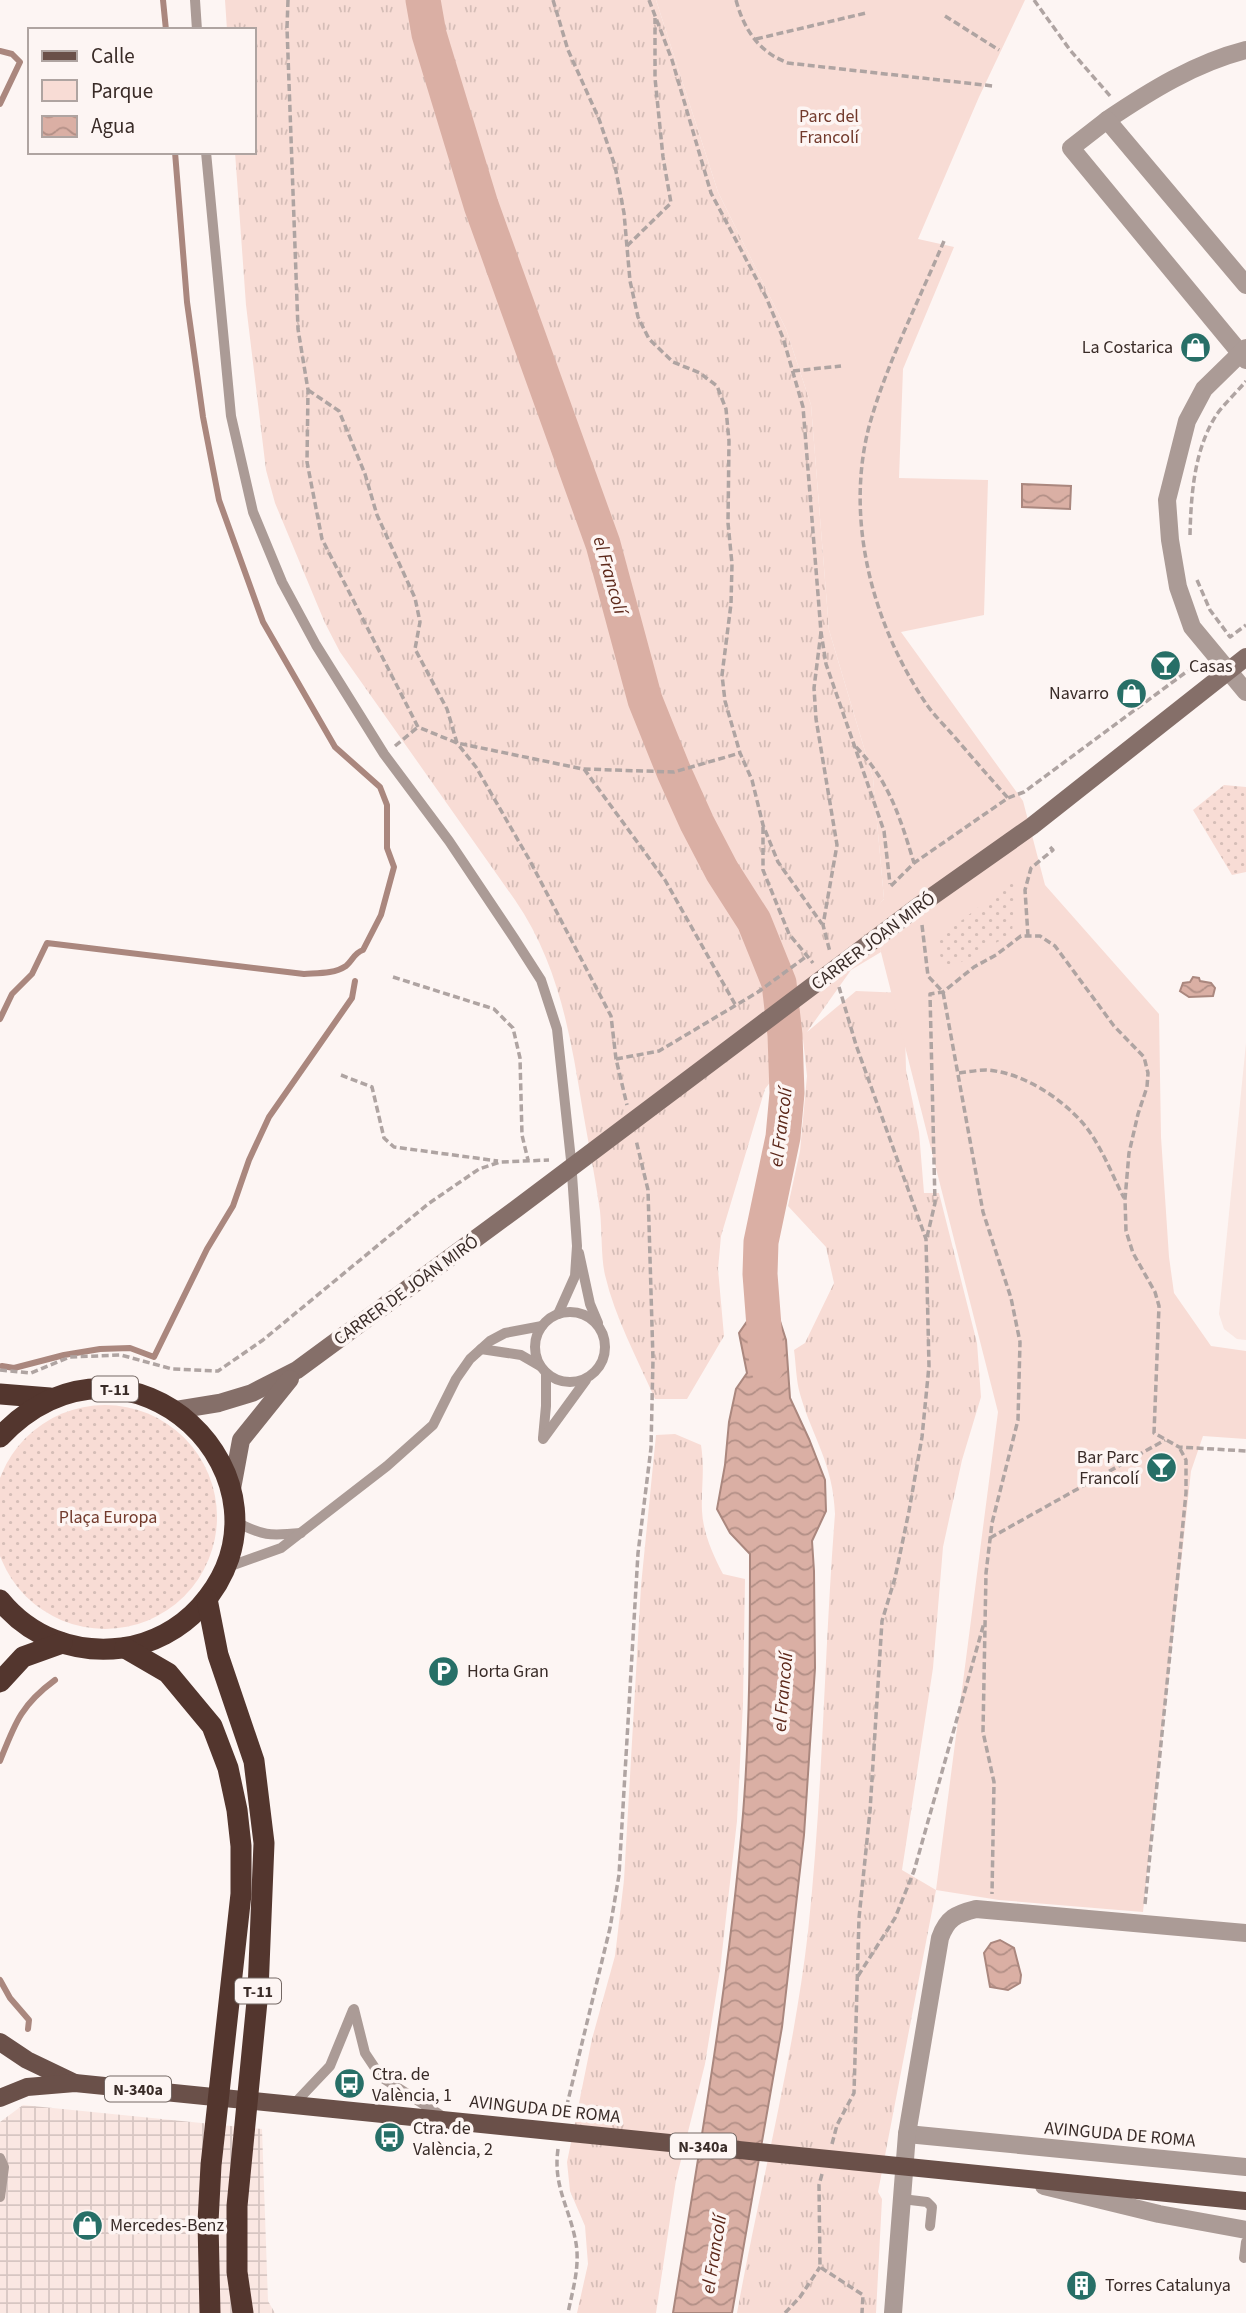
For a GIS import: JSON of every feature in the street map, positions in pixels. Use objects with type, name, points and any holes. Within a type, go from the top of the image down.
[{"type":"highway","name":"T-11","points":[[0,1437],[33,1408],[52,1398],[95,1389],[139,1394],[176,1410],[207,1441],[226,1475],[233,1521],[231,1546],[224,1569],[207,1599],[179,1626],[153,1639],[125,1648],[104,1650],[62,1643],[25,1624],[0,1600]]},
{"type":"highway","name":"T-11","points":[[0,1394],[52,1398]]},
{"type":"highway","name":"T-11","points":[[207,1599],[218,1655],[254,1761],[264,1843],[264,1898],[258,1991],[237,2206],[237,2272],[243,2313]]},
{"type":"highway","points":[[0,1682],[23,1657],[62,1643]]},
{"type":"highway","name":"T-11","points":[[125,1648],[168,1673],[212,1726],[228,1768],[237,1810],[241,1846],[241,1894],[211,2165],[208,2234],[210,2313]]},
{"type":"main road","name":"AVINGUDA DE ROMA","points":[[0,2042],[27,2060],[75,2083]]},
{"type":"main road","name":"AVINGUDA DE ROMA","points":[[0,2098],[27,2087],[75,2083],[1246,2201]]},
{"type":"street","points":[[1246,50],[1188,71],[1144,95],[1071,148],[1244,354],[1204,389],[1187,421],[1167,500],[1178,587],[1192,627],[1246,692]]},
{"type":"street","points":[[1107,120],[1246,285]]},
{"type":"street","name":"CARRER JOAN MIRÓ","points":[[516,1209],[920,905],[1032,826],[1246,657]]},
{"type":"street","name":"CARRER DE JOAN MIRÓ","points":[[176,1410],[219,1403],[252,1393],[297,1370],[516,1209]]},
{"type":"street","name":"CARRER DE JOAN MIRÓ","points":[[231,1494],[241,1440],[297,1370]]},
{"type":"street","points":[[893,2313],[907,2134],[945,1922],[957,1913],[976,1909],[1246,1933]]},
{"type":"street","name":"AVINGUDA DE ROMA","points":[[907,2134],[1246,2167]]},
{"type":"street","name":"AVINGUDA DE ROMA","points":[[1010,2178],[1159,2214],[1246,2230]]},
{"type":"lane","points":[[195,0],[197,28]]},
{"type":"lane","points":[[206,154],[231,416],[253,512],[282,582],[316,645],[384,754],[449,841],[541,980],[557,1029],[577,1246],[575,1276],[558,1314]]},
{"type":"lane","points":[[542,1326],[534,1345],[543,1369],[547,1398],[543,1439],[586,1379],[595,1373],[605,1356],[606,1345],[590,1304],[577,1246]]},
{"type":"lane","points":[[224,1569],[281,1549],[387,1466],[433,1426],[470,1359],[490,1341],[505,1333],[542,1326],[558,1314],[569,1312],[580,1313],[598,1326]]},
{"type":"lane","points":[[481,1349],[521,1355],[543,1369],[554,1380],[565,1383],[586,1379]]},
{"type":"lane","points":[[233,1521],[257,1533],[271,1536],[302,1533]]},
{"type":"lane","points":[[294,2104],[330,2066],[354,2009],[365,2053],[381,2077],[449,2120]]},
{"type":"lane","points":[[0,2158],[4,2167],[0,2197]]},
{"type":"lane","points":[[902,2199],[927,2202],[932,2207],[930,2226]]},
{"type":"lane","points":[[1244,2258],[1246,2242]]},
{"type":"path","points":[[288,0],[287,40],[298,329],[307,390],[307,462],[323,540],[418,727],[457,743],[583,769],[674,772],[740,753]]},
{"type":"path","points":[[553,0],[568,50],[599,119],[615,166],[638,317],[649,339],[673,362],[700,373],[717,386],[726,409],[729,441],[728,523],[732,564],[731,604],[722,675],[725,701],[740,753],[752,780],[762,825],[778,862],[823,925],[832,958]]},
{"type":"path","points":[[649,0],[672,60],[711,193],[766,297],[803,407],[821,632],[826,664],[884,831],[891,886],[914,863],[1007,799],[1024,792],[1196,664],[1192,654]]},
{"type":"path","points":[[736,0],[750,35],[771,56],[788,63],[993,86]]},
{"type":"path","points":[[1034,0],[1070,50],[1113,98]]},
{"type":"path","points":[[755,40],[866,13]]},
{"type":"path","points":[[626,246],[671,203],[655,78],[655,16]]},
{"type":"path","points":[[945,16],[999,50]]},
{"type":"path","points":[[944,241],[878,398],[870,426],[860,489],[862,530],[876,602],[904,667],[926,703],[1007,799]]},
{"type":"path","points":[[793,371],[841,366]]},
{"type":"path","points":[[1189,547],[1194,474],[1203,446],[1217,415],[1246,381]]},
{"type":"path","points":[[307,390],[338,411],[365,474],[377,515],[415,598],[419,622],[415,649],[447,709],[457,743],[476,768],[530,861],[611,1016],[616,1059],[629,1111]]},
{"type":"path","points":[[1195,570],[1210,610],[1230,637],[1246,625]]},
{"type":"path","points":[[821,632],[814,688],[816,719],[837,845],[823,925]]},
{"type":"path","points":[[384,754],[418,727]]},
{"type":"path","points":[[854,745],[874,765],[890,794],[914,863]]},
{"type":"path","points":[[583,769],[665,880],[736,1006]]},
{"type":"path","points":[[762,825],[763,870],[789,934],[816,966]]},
{"type":"path","points":[[1028,936],[1025,890],[1031,868],[1054,850],[1048,845]]},
{"type":"path","points":[[920,905],[928,976],[943,992],[983,1212],[1011,1298],[1020,1342],[1018,1420],[992,1523],[986,1573],[983,1732],[994,1782],[992,1910]]},
{"type":"path","points":[[926,1239],[935,1203],[930,994],[943,992],[974,967],[1021,936],[1041,936],[1055,946],[1114,1026],[1144,1058],[1148,1073],[1147,1087],[1129,1153],[1125,1199],[1126,1231],[1133,1253],[1155,1292],[1158,1306],[1154,1433],[1179,1447],[1246,1451]]},
{"type":"path","points":[[616,1059],[659,1051],[736,1006],[807,956]]},
{"type":"path","points":[[393,977],[494,1009],[513,1028],[520,1058],[522,1135],[528,1160]]},
{"type":"path","points":[[830,2149],[837,2125],[854,2092],[859,1918],[870,1811],[882,1621],[895,1578],[922,1437],[928,1378],[929,1275],[926,1239],[856,1045],[839,984]]},
{"type":"path","points":[[833,986],[842,996]]},
{"type":"path","points":[[959,1073],[987,1070],[1016,1076],[1041,1089],[1081,1121],[1095,1141],[1125,1199]]},
{"type":"path","points":[[341,1075],[372,1087],[384,1138],[394,1147],[500,1162],[571,1160]]},
{"type":"path","points":[[563,2120],[610,1928],[619,1875],[638,1553],[651,1448],[653,1360],[648,1190],[635,1137]]},
{"type":"path","points":[[0,1370],[31,1373],[70,1357],[121,1355],[172,1368],[218,1371],[263,1340],[428,1204],[480,1169],[500,1162]]},
{"type":"path","points":[[990,1538],[1166,1439]]},
{"type":"path","points":[[1144,1904],[1186,1493],[1185,1460],[1179,1447]]},
{"type":"path","points":[[858,1976],[895,1918],[914,1871],[986,1617]]},
{"type":"path","points":[[559,2144],[556,2167],[561,2197],[575,2238],[578,2268],[568,2313]]},
{"type":"path","points":[[785,2313],[800,2298],[820,2267],[819,2185],[823,2173]]},
{"type":"path","points":[[820,2267],[863,2295],[862,2313]]},
{"type":"shaded area","points":[[1246,1043],[1246,1340],[1237,1339],[1224,1329],[1219,1314]]},
{"type":"shaded area","points":[[23,2105],[262,2129],[268,2301],[275,2313],[0,2313],[0,2122]]},
{"type":"green space","points":[[225,0],[656,0],[718,192],[786,329],[811,405],[829,630],[873,778],[884,899],[872,913],[881,952],[851,970],[807,1032],[856,991],[904,993],[906,1070],[919,1132],[924,1193],[939,1193],[977,1343],[981,1397],[962,1460],[943,1547],[933,1668],[902,1870],[936,1890],[878,2192],[882,2199],[876,2313],[737,2313],[794,2028],[808,1932],[817,1828],[835,1514],[831,1480],[800,1394],[794,1350],[805,1343],[834,1283],[826,1247],[788,1206],[800,1151],[807,1076],[803,1039],[765,1089],[721,1236],[718,1269],[724,1336],[687,1399],[655,1399],[609,1291],[603,1261],[600,1211],[573,1051],[560,999],[542,948],[515,900],[340,652],[325,623],[275,503],[266,470],[246,305],[235,154],[256,154],[256,28],[227,28]]},
{"type":"green space","name":"Parc del Francolí","points":[[656,0],[1025,0],[979,97],[918,239],[954,247],[903,369],[899,478],[988,480],[984,615],[901,632],[1023,801],[1045,885],[1159,1014],[1161,1137],[1174,1293],[1211,1346],[1246,1351],[1246,1439],[1203,1436],[1191,1471],[1143,1912],[999,1900],[936,1890],[998,1412],[871,913],[884,899],[873,778],[829,630],[811,405],[786,329],[718,192]]},
{"type":"green space","points":[[1224,785],[1246,787],[1246,872],[1232,875],[1193,810]]},
{"type":"green space","points":[[1016,878],[1012,934],[945,971],[935,939]]},
{"type":"green space","name":"Plaça Europa","points":[[83,1407],[127,1407],[148,1413],[176,1430],[192,1446],[204,1464],[217,1506],[217,1528],[209,1560],[192,1588],[176,1604],[158,1616],[127,1627],[94,1629],[52,1616],[34,1604],[18,1588],[-1,1553],[-1,1481],[6,1464],[18,1446],[34,1430],[62,1413]]},
{"type":"green space","points":[[675,1434],[701,1445],[702,1511],[706,1536],[723,1574],[745,1579],[737,1821],[720,1970],[705,2064],[676,2180],[656,2313],[577,2313],[588,2264],[585,2226],[570,2191],[567,2162],[592,2039],[615,1956],[624,1880],[641,1586],[656,1435]]},
{"type":"water","points":[[1022,484],[1071,486],[1070,509],[1022,507]]},
{"type":"water","points":[[1193,977],[1211,983],[1215,988],[1213,996],[1189,997],[1180,991],[1183,983],[1190,982]]},
{"type":"water","points":[[779,1318],[786,1340],[790,1398],[825,1480],[826,1511],[812,1541],[815,1668],[804,1835],[782,2027],[732,2313],[673,2313],[722,2002],[745,1782],[750,1554],[730,1533],[717,1509],[736,1389],[747,1373],[739,1333],[748,1320]]},
{"type":"water","points":[[1000,1940],[1014,1948],[1021,1975],[1020,1983],[1008,1990],[990,1987],[984,1953],[991,1943]]},
{"type":"waterway","points":[[163,0],[166,28]]},
{"type":"waterway","name":"el Francolí","points":[[423,0],[429,34],[481,205],[603,544],[645,700],[697,823],[722,871],[754,921],[779,983],[785,1035],[787,1093],[783,1137],[761,1242],[760,1274],[767,1366]]},
{"type":"waterway","points":[[0,51],[12,54],[20,62],[0,104]]},
{"type":"waterway","points":[[0,1019],[12,994],[32,974],[47,943],[304,974],[341,969],[363,950],[381,915],[394,867],[387,848],[387,805],[380,787],[335,747],[263,622],[219,500],[203,417],[187,302],[175,154]]},
{"type":"waterway","points":[[2,1366],[14,1368],[100,1349],[130,1348],[154,1357],[207,1249],[233,1206],[249,1160],[269,1117],[352,998],[355,981]]},
{"type":"waterway","points":[[0,1761],[20,1716],[34,1698],[55,1680]]},
{"type":"waterway","points":[[0,1980],[10,1998],[29,2020],[28,2029]]},
{"type":"place","name":"La Costarica","points":[[1196,347]]},
{"type":"place","name":"Casas","points":[[1166,666]]},
{"type":"place","name":"Navarro","points":[[1132,693]]},
{"type":"place","name":"Bar Parc Francolí","points":[[1162,1467]]},
{"type":"place","name":"Horta Gran","points":[[444,1671]]},
{"type":"place","name":"Ctra. de València, 1","points":[[349,2084]]},
{"type":"place","name":"Ctra. de València, 2","points":[[390,2138]]},
{"type":"place","name":"Mercedes-Benz","points":[[87,2225]]},
{"type":"place","name":"Torres Catalunya","points":[[1082,2285]]}]
